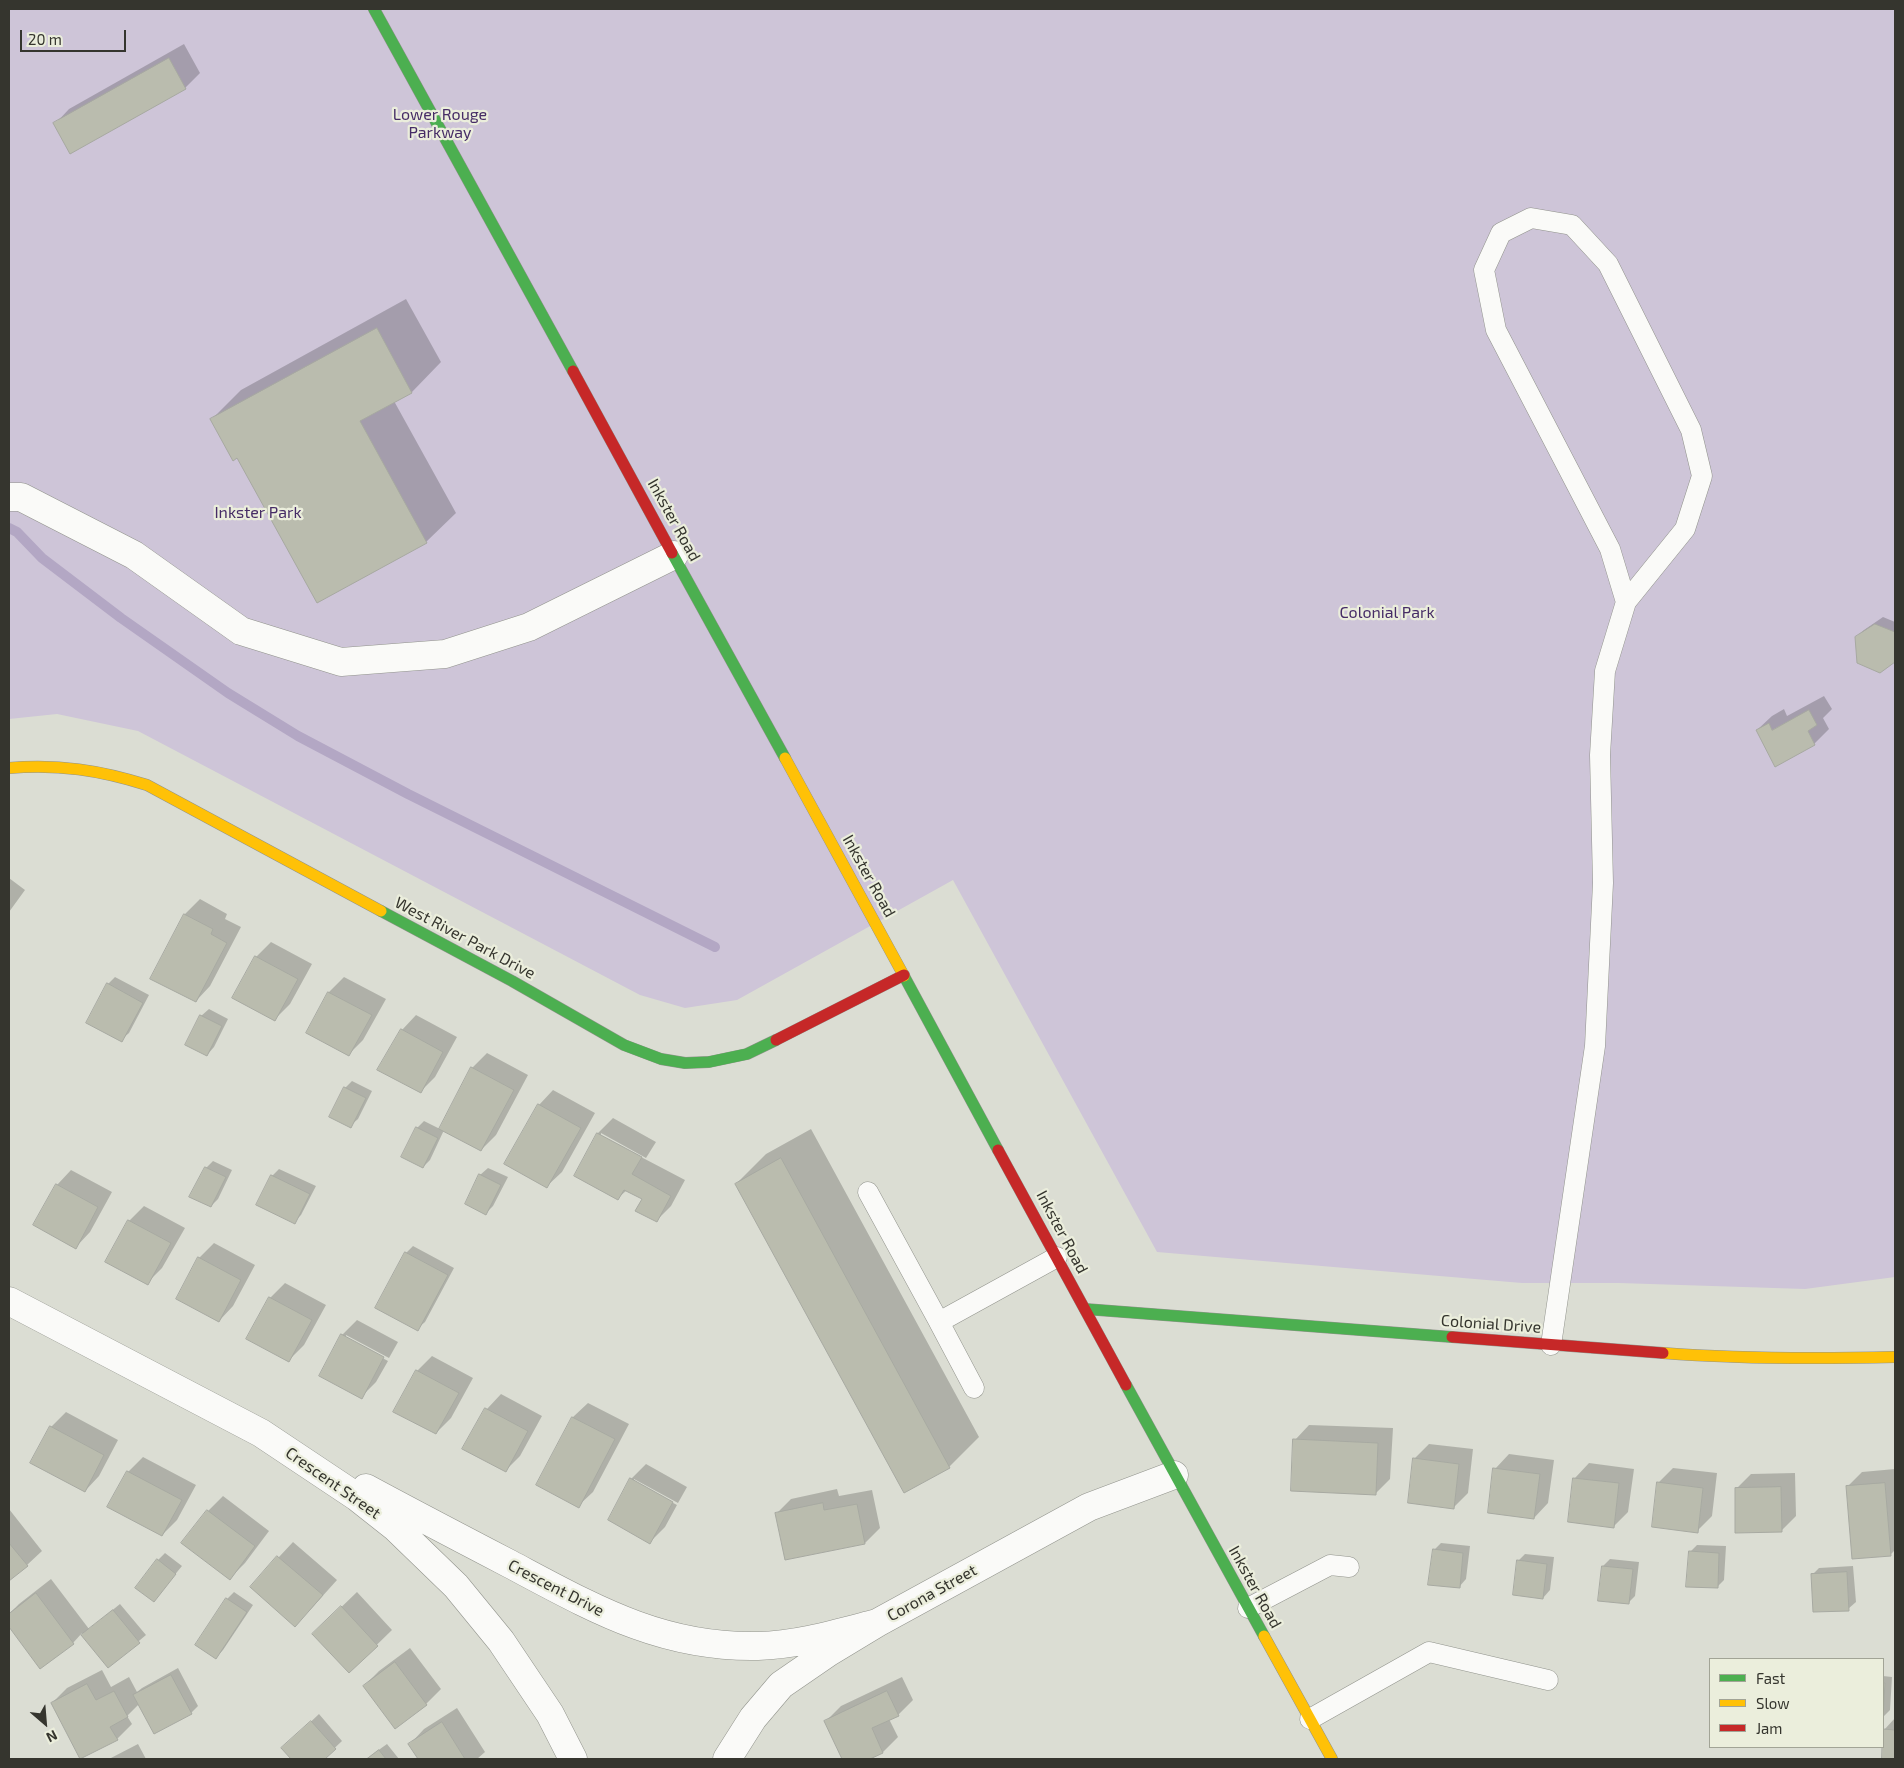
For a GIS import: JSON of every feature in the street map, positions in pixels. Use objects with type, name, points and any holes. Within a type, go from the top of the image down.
[{"type":"main road","name":"Inkster Road","points":[[374,9],[904,975],[1174,1475],[1332,1759]]},
{"type":"main road","name":"West River Park Drive","points":[[9,768],[49,765],[84,768],[112,773],[147,785],[503,977],[624,1045],[661,1059],[685,1063],[709,1062],[747,1054],[904,975]]},
{"type":"main road","name":"Colonial Drive","points":[[1085,1309],[1717,1357],[1804,1360],[1895,1357]]},
{"type":"street","points":[[9,497],[21,496],[134,555],[241,631],[340,662],[444,654],[529,627],[674,555]]},
{"type":"street","name":"Crescent Street","points":[[9,1301],[261,1433],[357,1497],[395,1527],[456,1586],[501,1641],[550,1714],[573,1759]]},
{"type":"street","name":"Crescent Drive","points":[[261,1433],[596,1610],[652,1632],[698,1642],[759,1646],[818,1639],[877,1623]]},
{"type":"street","name":"Corona Street","points":[[726,1759],[752,1718],[781,1685],[828,1652],[877,1623],[1089,1507],[1174,1475]]},
{"type":"lane","points":[[1551,1345],[1595,1046],[1603,883],[1600,755],[1605,672],[1626,602],[1685,530],[1702,476],[1691,430],[1608,264],[1572,225],[1531,218],[1501,233],[1484,270],[1496,330],[1610,549],[1626,602]]},
{"type":"lane","points":[[868,1192],[974,1388]]},
{"type":"lane","points":[[939,1322],[1057,1257]]},
{"type":"lane","points":[[1248,1608],[1330,1565],[1349,1567]]},
{"type":"lane","points":[[1310,1719],[1430,1652],[1548,1680]]},
{"type":"green space","name":"Colonial Park","points":[[9,9],[1895,9],[1895,1277],[1805,1289],[1619,1283],[1522,1283],[1157,1252],[953,880],[737,1000],[685,1008],[640,995],[138,731],[57,714],[9,719]]},
{"type":"building","points":[[169,58],[186,89],[70,154],[53,123]]},
{"type":"building","points":[[377,328],[412,393],[360,421],[427,543],[317,603],[237,458],[233,461],[210,419]]},
{"type":"building","points":[[1875,624],[1895,632],[1895,662],[1880,673],[1857,663],[1855,637]]},
{"type":"building","points":[[1809,710],[1817,725],[1808,731],[1815,745],[1775,767],[1756,730],[1769,723],[1772,730]]},
{"type":"building","points":[[184,914],[213,929],[211,934],[227,943],[196,1002],[150,979]]},
{"type":"building","points":[[255,956],[298,979],[275,1021],[232,998]]},
{"type":"building","points":[[107,983],[143,1003],[122,1042],[86,1023]]},
{"type":"building","points":[[328,992],[372,1015],[349,1056],[306,1033]]},
{"type":"building","points":[[200,1015],[222,1026],[207,1056],[185,1045]]},
{"type":"building","points":[[401,1029],[443,1052],[421,1093],[377,1070]]},
{"type":"building","points":[[471,1067],[514,1090],[481,1151],[439,1129]]},
{"type":"building","points":[[344,1087],[366,1098],[351,1128],[329,1117]]},
{"type":"building","points":[[538,1104],[581,1128],[547,1188],[504,1164]]},
{"type":"building","points":[[416,1127],[438,1138],[423,1168],[401,1157]]},
{"type":"building","points":[[597,1133],[642,1157],[632,1174],[671,1196],[657,1222],[635,1211],[642,1199],[624,1190],[618,1200],[574,1176]]},
{"type":"building","points":[[781,1158],[950,1468],[904,1493],[735,1184]]},
{"type":"building","points":[[205,1167],[226,1177],[211,1207],[189,1197]]},
{"type":"building","points":[[479,1174],[501,1185],[486,1215],[465,1204]]},
{"type":"building","points":[[271,1175],[310,1194],[295,1224],[256,1205]]},
{"type":"building","points":[[56,1184],[98,1207],[76,1249],[33,1225]]},
{"type":"building","points":[[128,1220],[171,1243],[148,1285],[105,1262]]},
{"type":"building","points":[[405,1252],[448,1275],[418,1331],[375,1308]]},
{"type":"building","points":[[198,1257],[241,1280],[219,1322],[176,1299]]},
{"type":"building","points":[[269,1297],[312,1320],[289,1362],[246,1339]]},
{"type":"building","points":[[341,1334],[384,1357],[362,1399],[319,1376]]},
{"type":"building","points":[[416,1370],[459,1393],[436,1434],[393,1412]]},
{"type":"building","points":[[485,1408],[528,1431],[506,1472],[462,1449]]},
{"type":"building","points":[[572,1417],[615,1439],[579,1508],[536,1485]]},
{"type":"building","points":[[50,1426],[104,1455],[85,1492],[30,1463]]},
{"type":"building","points":[[1293,1439],[1378,1443],[1376,1495],[1291,1491]]},
{"type":"building","points":[[1413,1458],[1459,1464],[1454,1509],[1408,1503]]},
{"type":"building","points":[[1493,1468],[1540,1474],[1534,1519],[1488,1513]]},
{"type":"building","points":[[127,1471],[182,1500],[162,1536],[107,1507]]},
{"type":"building","points":[[630,1478],[673,1502],[650,1544],[608,1520]]},
{"type":"building","points":[[1573,1478],[1619,1483],[1614,1528],[1568,1522]]},
{"type":"building","points":[[1657,1482],[1703,1488],[1698,1533],[1652,1527]]},
{"type":"building","points":[[1885,1483],[1891,1556],[1852,1559],[1846,1486]]},
{"type":"building","points":[[1781,1487],[1782,1532],[1735,1533],[1735,1488]]},
{"type":"building","points":[[823,1503],[824,1510],[857,1504],[865,1544],[785,1560],[775,1513]]},
{"type":"building","points":[[207,1510],[255,1546],[230,1580],[181,1543]]},
{"type":"building","points":[[9,1543],[28,1566],[9,1581]]},
{"type":"building","points":[[1433,1549],[1463,1553],[1460,1588],[1428,1585]]},
{"type":"building","points":[[1689,1551],[1719,1553],[1718,1588],[1686,1587]]},
{"type":"building","points":[[277,1556],[323,1595],[295,1627],[250,1587]]},
{"type":"building","points":[[157,1559],[176,1574],[154,1602],[135,1588]]},
{"type":"building","points":[[1517,1560],[1547,1564],[1543,1599],[1513,1595]]},
{"type":"building","points":[[1602,1566],[1633,1569],[1629,1604],[1598,1601]]},
{"type":"building","points":[[1847,1572],[1849,1611],[1813,1612],[1811,1574]]},
{"type":"building","points":[[36,1593],[74,1644],[40,1669],[9,1627],[9,1614]]},
{"type":"building","points":[[226,1598],[247,1612],[216,1659],[195,1645]]},
{"type":"building","points":[[341,1606],[378,1646],[349,1673],[312,1634]]},
{"type":"building","points":[[113,1610],[140,1643],[108,1668],[81,1635]]},
{"type":"building","points":[[395,1662],[427,1705],[395,1729],[363,1686]]},
{"type":"building","points":[[171,1675],[192,1714],[154,1734],[133,1695]]},
{"type":"building","points":[[87,1684],[96,1700],[114,1691],[128,1717],[110,1727],[118,1740],[80,1759],[51,1703]]},
{"type":"building","points":[[887,1691],[899,1716],[872,1728],[883,1753],[870,1759],[842,1759],[824,1721]]},
{"type":"building","points":[[311,1721],[336,1749],[325,1759],[291,1759],[281,1748]]},
{"type":"building","points":[[442,1722],[465,1759],[418,1759],[408,1744]]},
{"type":"building","points":[[1884,1729],[1895,1730],[1895,1759],[1882,1759]]},
{"type":"building","points":[[379,1750],[386,1759],[367,1759]]},
{"type":"waterway","points":[[9,528],[17,532],[42,558],[121,618],[228,693],[298,736],[408,794],[715,947]]},
{"type":"traffic: fast","points":[[374,9],[573,371]]},
{"type":"traffic: fast","points":[[672,553],[785,758]]},
{"type":"traffic: fast","points":[[381,911],[512,981],[624,1045],[661,1059],[685,1063],[709,1062],[747,1054],[776,1040]]},
{"type":"traffic: fast","points":[[904,976],[998,1150]]},
{"type":"traffic: fast","points":[[1085,1309],[1452,1337]]},
{"type":"traffic: fast","points":[[1126,1385],[1264,1636]]},
{"type":"traffic: slow","points":[[785,758],[904,976]]},
{"type":"traffic: slow","points":[[9,768],[45,767],[79,769],[112,775],[147,785],[381,911]]},
{"type":"traffic: slow","points":[[1663,1353],[1779,1358],[1895,1357]]},
{"type":"traffic: slow","points":[[1264,1636],[1332,1759]]},
{"type":"traffic: jam","points":[[573,371],[672,553]]},
{"type":"traffic: jam","points":[[776,1040],[904,975]]},
{"type":"traffic: jam","points":[[998,1150],[1126,1385]]},
{"type":"traffic: jam","points":[[1452,1337],[1663,1353]]},
{"type":"park label","name":"Lower Rouge Parkway","points":[[440,124]]},
{"type":"park label","name":"Inkster Park","points":[[258,513]]}]
